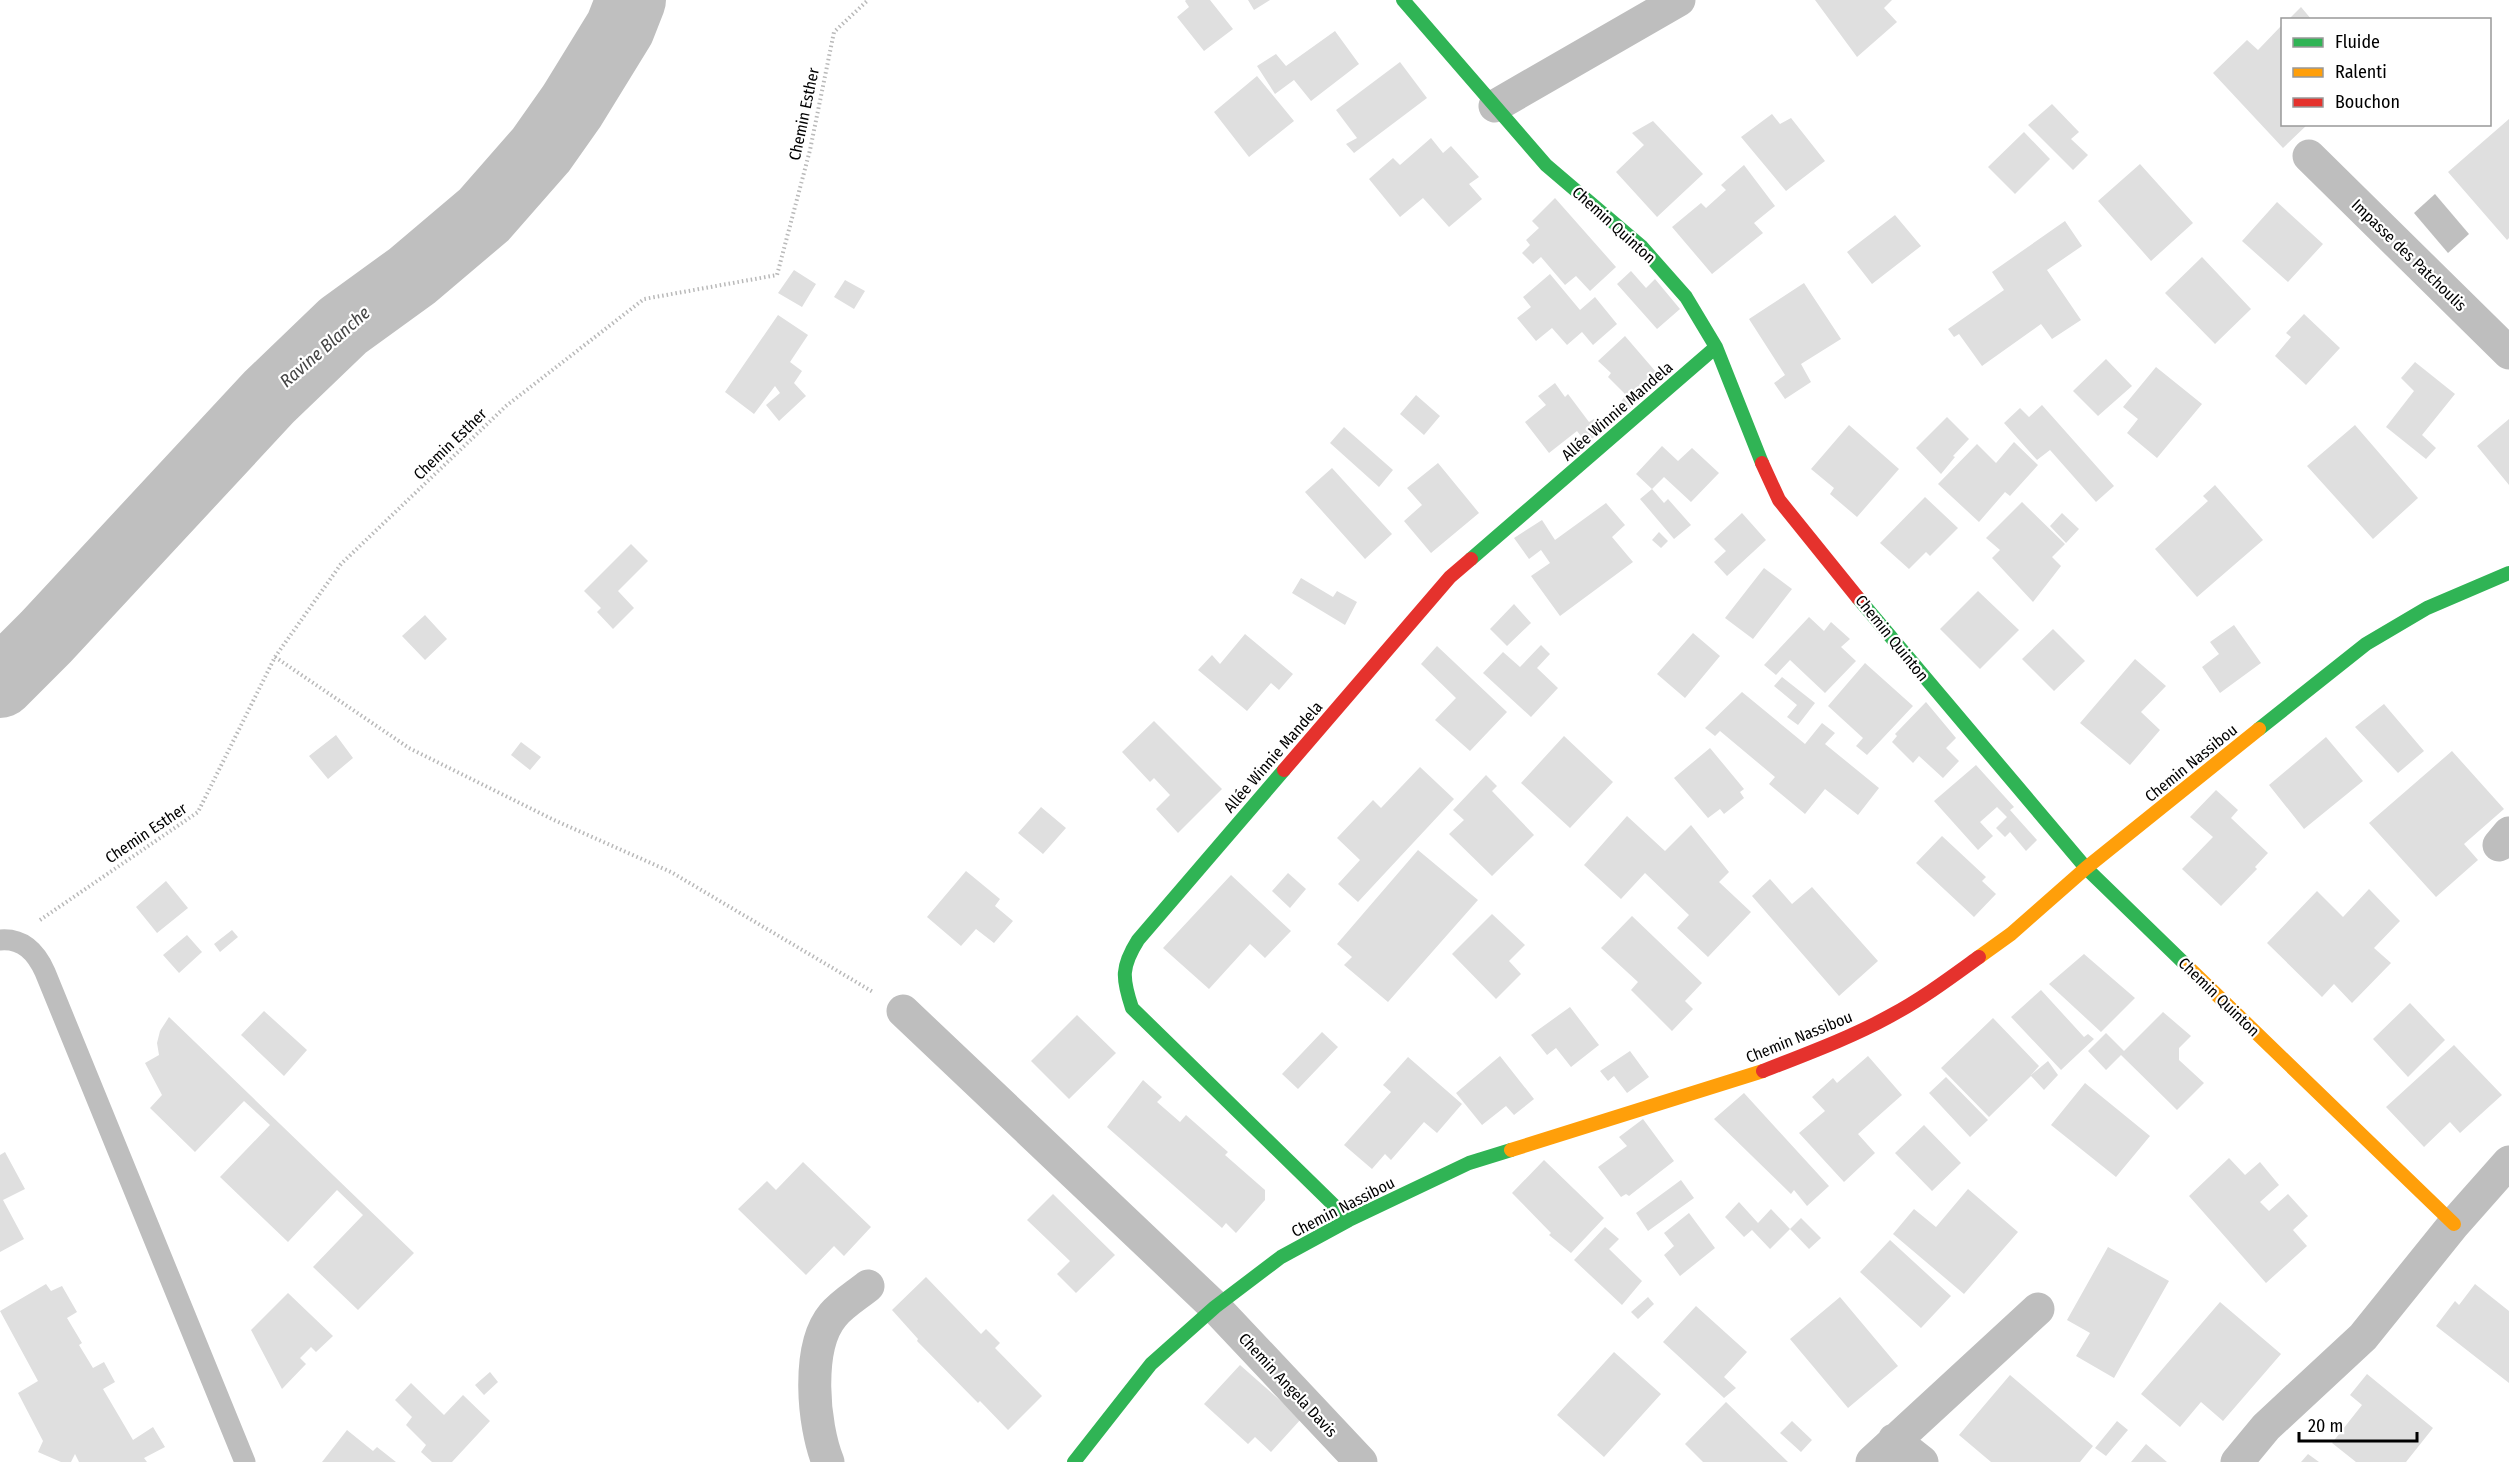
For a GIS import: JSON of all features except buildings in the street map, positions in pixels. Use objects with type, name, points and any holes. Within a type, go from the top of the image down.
[{"type":"street","name":"Chemin Quinton","points":[[1403,0],[1546,165],[1641,246],[1686,297],[1716,347],[1752,440],[1779,500],[1890,637],[2086,868],[2454,1224]]},
{"type":"street","points":[[1494,106],[1679,0]]},
{"type":"street","name":"Impasse des Patchoulis","points":[[2309,156],[2509,353]]},
{"type":"street","name":"Allée Winnie Mandela","points":[[1349,1220],[1132,1008],[1122,980],[1126,957],[1138,940],[1450,577],[1716,347]]},
{"type":"street","name":"Chemin Nassibou","points":[[1074,1462],[1151,1364],[1215,1307],[1281,1257],[1349,1220],[1469,1163],[1763,1071],[1842,1040],[1890,1016],[1934,990],[2011,934],[2086,868],[2366,645],[2427,608],[2509,573]]},
{"type":"street","name":"Chemin Angela Davis","points":[[903,1011],[1215,1307],[1361,1462]]},
{"type":"street","points":[[2237,1462],[2266,1427],[2363,1337],[2454,1224],[2509,1162]]},
{"type":"street","points":[[826,1461],[818,1414],[815,1354],[821,1334],[833,1314],[868,1286]]},
{"type":"street","points":[[1883,1451],[2038,1309]]},
{"type":"street","points":[[1883,1451],[1922,1462]]},
{"type":"lane","points":[[7,939],[37,956],[45,972],[245,1462]]},
{"type":"path","name":"Chemin Esther","points":[[7,939],[198,812],[275,657],[341,564],[506,406],[644,299],[777,275],[810,150],[834,32],[868,0]]},
{"type":"path","points":[[275,657],[409,747],[554,820],[671,872],[802,948],[903,1011]]},
{"type":"shaded area","points":[[2435,194],[2469,234],[2448,253],[2414,213]]},
{"type":"waterway","name":"Ravine Blanche","points":[[0,683],[46,637],[269,397],[343,326],[412,276],[484,215],[541,150],[572,106],[620,28],[631,0]]},
{"type":"traffic: fast","points":[[1403,0],[1546,165],[1641,246],[1686,297],[1716,347],[1762,463]]},
{"type":"traffic: fast","points":[[1471,559],[1716,347]]},
{"type":"traffic: fast","points":[[2259,729],[2366,644],[2427,608],[2509,573]]},
{"type":"traffic: fast","points":[[1858,598],[2086,868],[2188,967]]},
{"type":"traffic: fast","points":[[1284,770],[1138,940],[1126,965],[1126,989],[1132,1008],[1349,1220]]},
{"type":"traffic: fast","points":[[1074,1462],[1151,1364],[1215,1307],[1281,1257],[1349,1220],[1469,1163],[1511,1150]]},
{"type":"traffic: slow","points":[[1979,957],[2011,934],[2086,868],[2259,729]]},
{"type":"traffic: slow","points":[[2188,967],[2454,1224]]},
{"type":"traffic: slow","points":[[1511,1150],[1763,1071]]},
{"type":"traffic: jam","points":[[1762,463],[1779,500],[1858,598]]},
{"type":"traffic: jam","points":[[1284,770],[1450,577],[1471,559]]},
{"type":"traffic: jam","points":[[1763,1071],[1844,1039],[1875,1024],[1925,995],[1979,957]]}]
